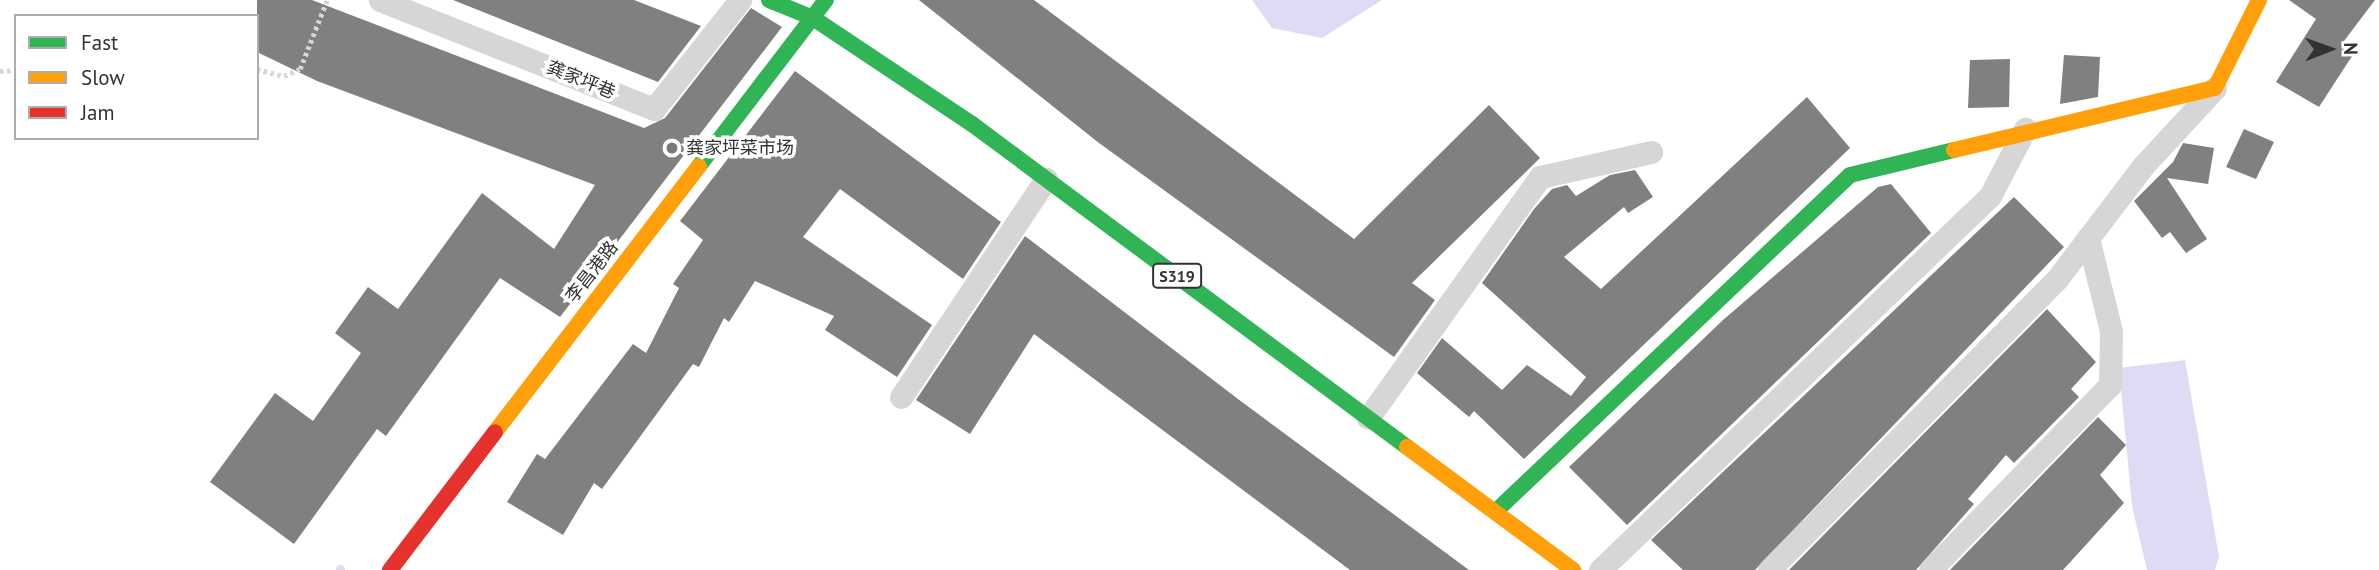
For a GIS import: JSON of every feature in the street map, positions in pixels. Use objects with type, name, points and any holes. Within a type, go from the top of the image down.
[{"type":"street","name":"龚家坪巷","points":[[380,0],[654,109],[740,0]]},
{"type":"street","name":"S319","points":[[769,0],[813,18],[1046,179],[1573,570]]},
{"type":"street","name":"李昌港路","points":[[390,570],[825,0]]},
{"type":"street","points":[[1769,570],[2057,279],[2088,238],[2215,88],[2259,0]]},
{"type":"street","points":[[1495,512],[1850,175],[2025,129],[2215,88]]},
{"type":"street","points":[[1600,570],[1990,196],[2025,129]]},
{"type":"street","points":[[1368,418],[1540,177],[1651,152]]},
{"type":"street","points":[[901,397],[1046,179]]},
{"type":"street","points":[[1930,570],[2110,385],[2111,331],[2088,238]]},
{"type":"path","points":[[259,70],[284,76],[300,69],[327,0]]},
{"type":"shaded area","points":[[1252,0],[1382,0],[1322,38],[1272,28]]},
{"type":"shaded area","points":[[2185,360],[2219,557],[2215,570],[2147,570],[2132,506],[2119,368]]},
{"type":"building","points":[[257,0],[312,0],[644,128],[665,118],[751,8],[782,27],[560,317],[500,278],[386,436],[377,429],[294,544],[210,482],[275,393],[313,421],[361,353],[335,333],[368,287],[398,309],[482,193],[554,249],[595,185],[317,81],[259,53]]},
{"type":"building","points":[[453,0],[634,0],[701,26],[658,82]]},
{"type":"building","points":[[919,0],[1034,0],[1354,239],[1489,105],[1540,158],[1412,283],[1435,300],[1394,357],[1099,143]]},
{"type":"building","points":[[2289,0],[2375,0],[2341,45],[2354,53],[2319,107],[2276,82],[2316,19]]},
{"type":"building","points":[[2064,55],[2100,57],[2098,97],[2060,104]]},
{"type":"building","points":[[2010,59],[2009,107],[1968,108],[1970,60]]},
{"type":"building","points":[[795,71],[1001,222],[963,279],[840,189],[803,237],[932,325],[897,377],[825,330],[834,316],[755,281],[729,322],[724,318],[699,367],[693,364],[602,489],[594,483],[563,535],[507,502],[537,454],[545,459],[633,344],[646,353],[679,288],[673,284],[703,240],[680,221]]},
{"type":"building","points":[[1807,97],[1850,148],[1524,459],[1474,411],[1469,417],[1417,373],[1442,338],[1502,390],[1527,365],[1571,396],[1586,377],[1482,283],[1534,209],[1552,189],[1567,185],[1576,196],[1610,175],[1635,170],[1653,197],[1628,213],[1624,207],[1564,257],[1601,289]]},
{"type":"building","points":[[2244,129],[2274,142],[2256,179],[2226,167]]},
{"type":"building","points":[[2183,143],[2214,148],[2208,184],[2167,178],[2207,239],[2186,253],[2170,232],[2162,238],[2134,201],[2173,162]]},
{"type":"building","points":[[1891,184],[1931,233],[1627,525],[1569,467],[1723,320],[1878,187]]},
{"type":"building","points":[[2014,197],[2064,247],[1755,570],[1683,570],[1651,540]]},
{"type":"building","points":[[1025,236],[1238,399],[1469,570],[1350,570],[1034,334],[970,434],[916,400]]},
{"type":"building","points":[[2047,309],[2096,362],[2071,389],[2079,397],[2014,463],[2006,455],[1968,499],[1974,504],[1916,570],[1789,570]]},
{"type":"building","points":[[2098,417],[2126,445],[2100,475],[2124,503],[2063,570],[1950,570]]},
{"type":"traffic: fast","points":[[769,0],[813,18],[972,124],[1407,447]]},
{"type":"traffic: fast","points":[[699,166],[826,0]]},
{"type":"traffic: fast","points":[[1495,512],[1850,175],[1954,150]]},
{"type":"traffic: slow","points":[[1954,150],[2215,88],[2259,0]]},
{"type":"traffic: slow","points":[[495,432],[699,166]]},
{"type":"traffic: slow","points":[[1407,447],[1573,570]]},
{"type":"traffic: jam","points":[[390,570],[495,432]]},
{"type":"place","name":"龚家坪菜市场","points":[[672,148]]}]
